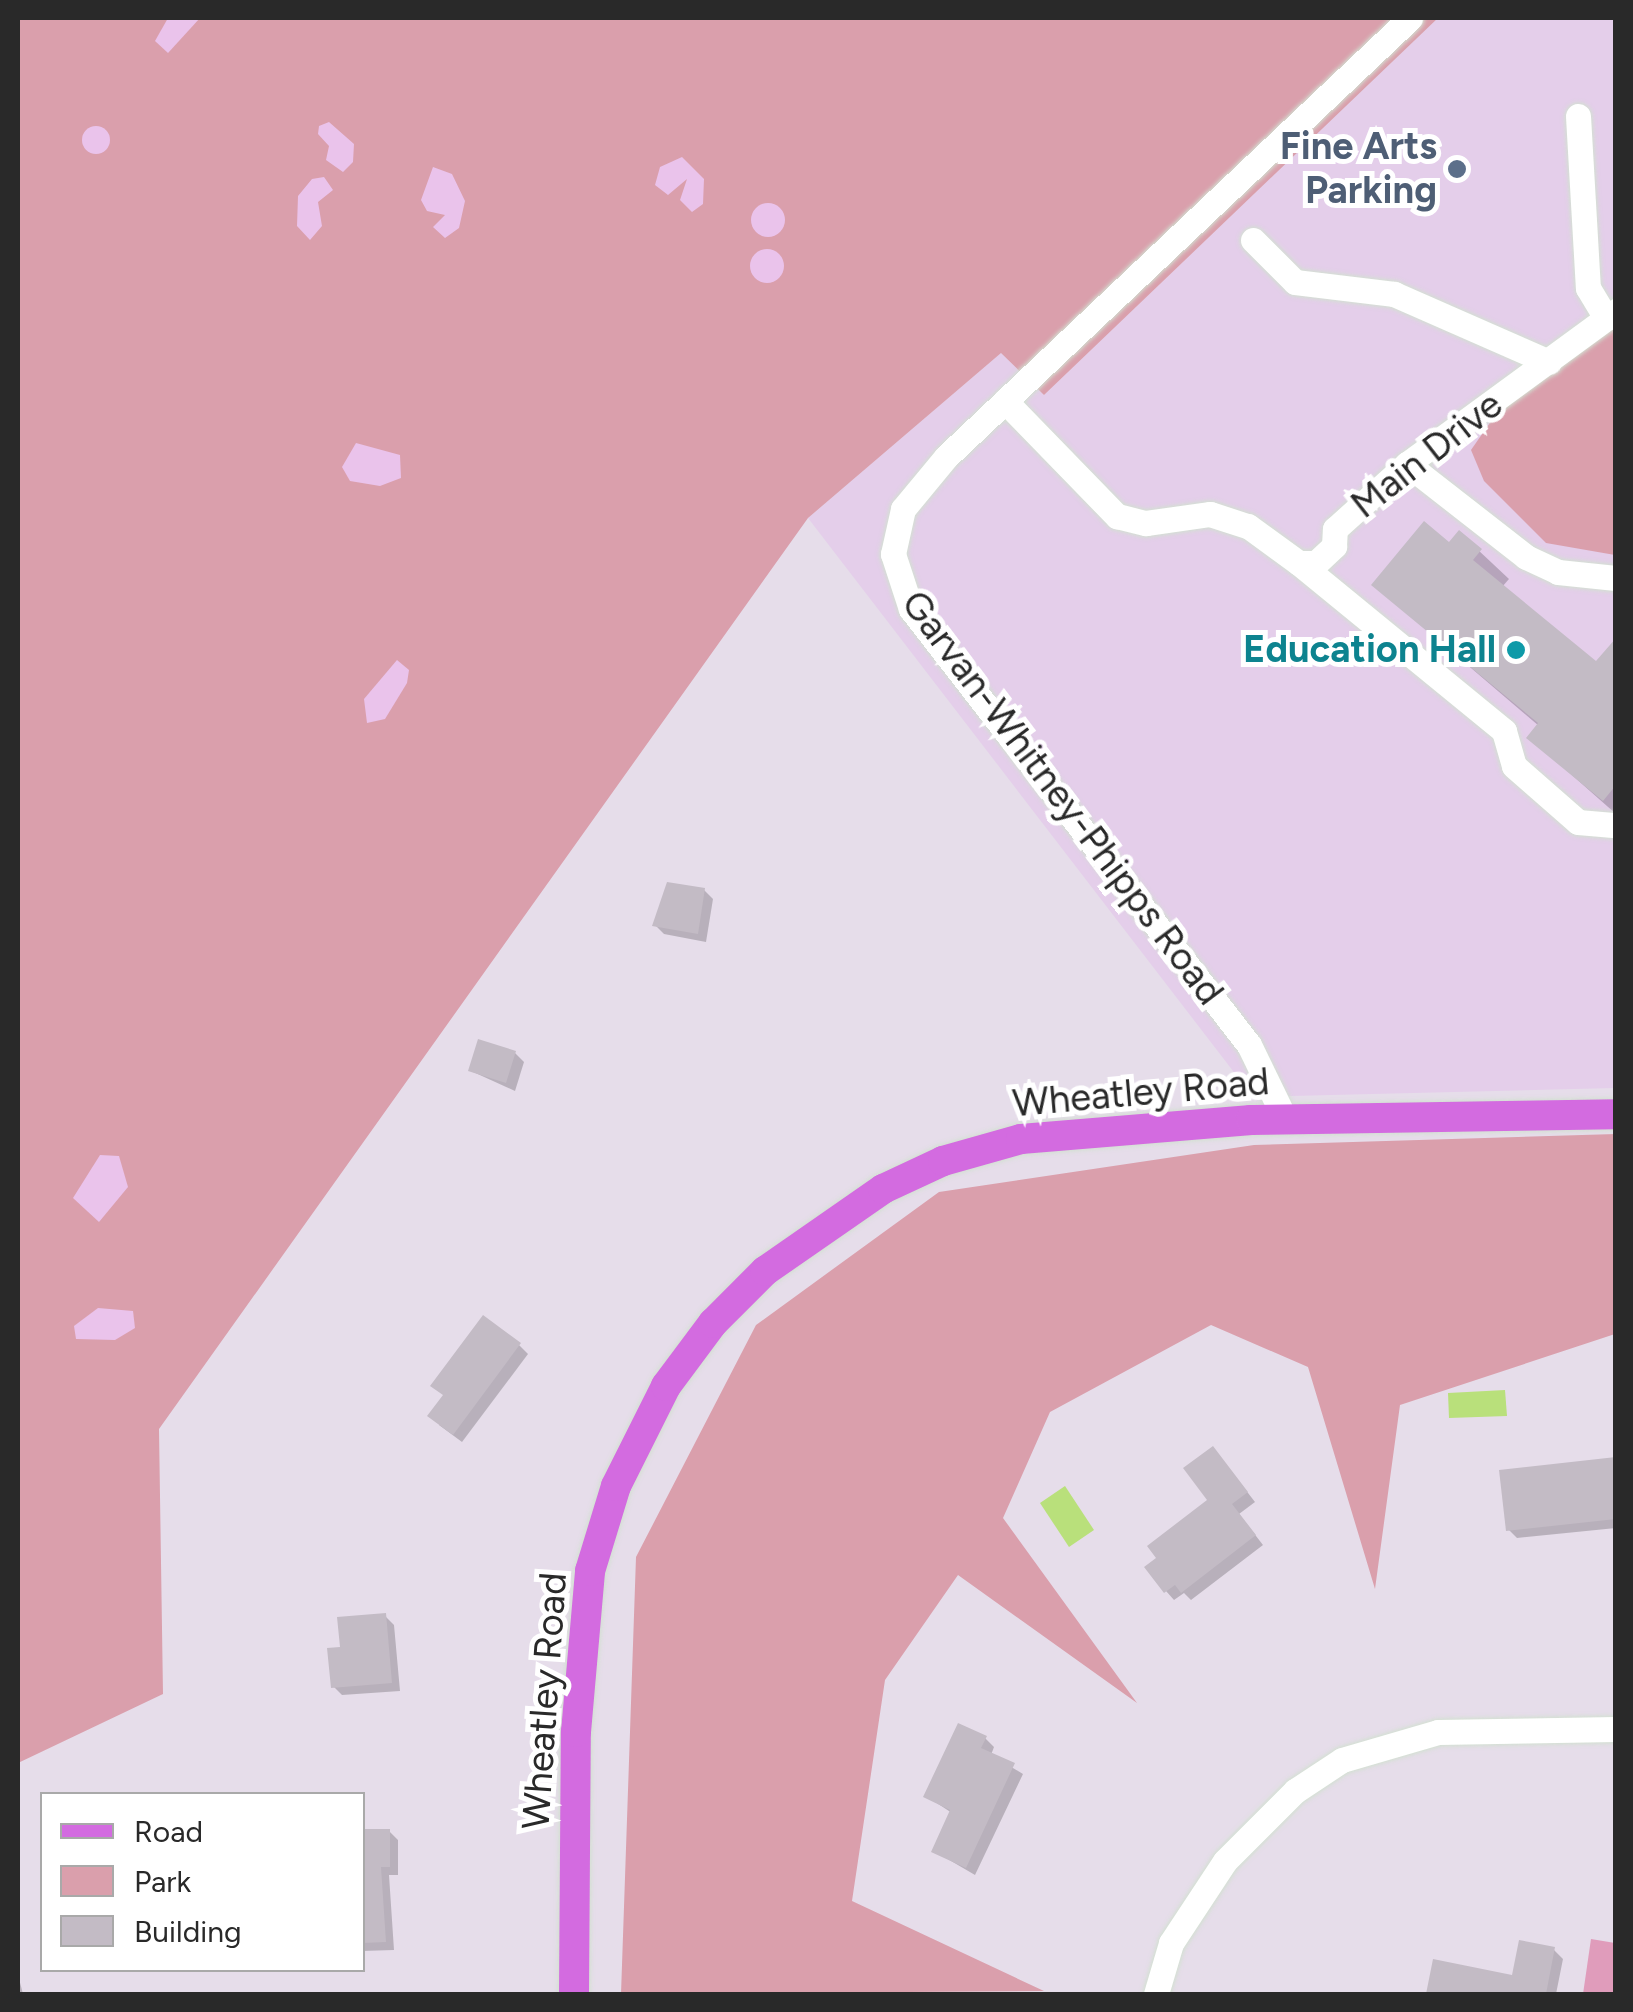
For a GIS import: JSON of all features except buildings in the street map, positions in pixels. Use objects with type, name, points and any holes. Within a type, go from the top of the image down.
[{"type":"main road","name":"Wheatley Road","points":[[574,1994],[576,1732],[590,1571],[643,1426],[713,1323],[824,1226],[943,1160],[1059,1134],[1285,1119],[1616,1114]]},
{"type":"street","name":"Garvan-Whitney-Phipps Road","points":[[1285,1119],[1248,1044],[900,588],[892,554],[903,509],[1005,401],[1410,18]]},
{"type":"street","points":[[1578,116],[1588,288],[1611,315]]},
{"type":"street","points":[[1254,240],[1296,282],[1394,294],[1549,362]]},
{"type":"street","name":"Main Drive","points":[[1299,564],[1316,563],[1334,546],[1335,529],[1407,464],[1611,315]]},
{"type":"street","points":[[1005,401],[1117,516],[1146,523],[1210,514],[1248,526],[1504,731],[1514,766],[1578,822],[1616,825]]},
{"type":"street","points":[[1407,464],[1526,556],[1558,572],[1616,578]]},
{"type":"street","points":[[1156,1994],[1170,1943],[1225,1861],[1294,1791],[1342,1760],[1438,1732],[1616,1729]]},
{"type":"shaded area","points":[[1438,18],[1615,18],[1615,1088],[1253,1097],[808,518],[1001,353],[1044,395]]},
{"type":"shaded area","points":[[1505,1390],[1507,1416],[1449,1418],[1448,1393]]},
{"type":"shaded area","points":[[1065,1486],[1094,1530],[1069,1547],[1040,1503]]},
{"type":"shaded area","points":[[1591,1939],[1615,1943],[1615,1994],[1583,1994]]},
{"type":"green space","points":[[18,18],[1438,18],[1044,395],[1001,353],[808,518],[159,1429],[163,1694],[18,1763]]},
{"type":"green space","points":[[1615,326],[1615,555],[1546,543],[1484,481],[1471,450],[1496,414]]},
{"type":"green space","points":[[1615,1134],[1615,1334],[1400,1405],[1375,1589],[1308,1367],[1211,1325],[1050,1412],[1003,1518],[1137,1703],[958,1575],[885,1680],[852,1901],[1044,1991],[621,1994],[636,1557],[756,1325],[939,1192],[1254,1145]]},
{"type":"sand","points":[[168,18],[200,18],[168,53],[155,41]]},
{"type":"sand","points":[[329,122],[354,144],[353,162],[343,172],[326,160],[329,146],[318,134],[319,126]]},
{"type":"sand","points":[[96,126],[106,130],[110,140],[106,150],[96,154],[86,150],[82,140],[86,130]]},
{"type":"sand","points":[[682,157],[704,179],[703,204],[692,212],[680,200],[687,179],[668,195],[655,185],[660,167]]},
{"type":"sand","points":[[433,167],[452,174],[465,201],[459,228],[445,238],[433,227],[445,215],[427,211],[421,200]]},
{"type":"sand","points":[[324,177],[333,190],[318,202],[322,226],[310,240],[297,226],[298,196],[312,179]]},
{"type":"sand","points":[[768,203],[780,208],[785,220],[780,232],[768,237],[756,232],[751,220],[756,208]]},
{"type":"sand","points":[[767,249],[779,254],[784,266],[779,278],[767,283],[755,278],[750,266],[755,254]]},
{"type":"sand","points":[[356,443],[400,455],[401,478],[380,486],[350,481],[342,467]]},
{"type":"sand","points":[[397,660],[409,670],[407,683],[385,719],[367,723],[364,699]]},
{"type":"sand","points":[[100,1155],[119,1156],[128,1187],[99,1222],[73,1198]]},
{"type":"sand","points":[[98,1308],[133,1311],[135,1328],[115,1340],[76,1339],[74,1326]]},
{"type":"place","name":"Fine Arts Parking","points":[[1457,169]]},
{"type":"place","name":"Education Hall","points":[[1516,650]]}]
